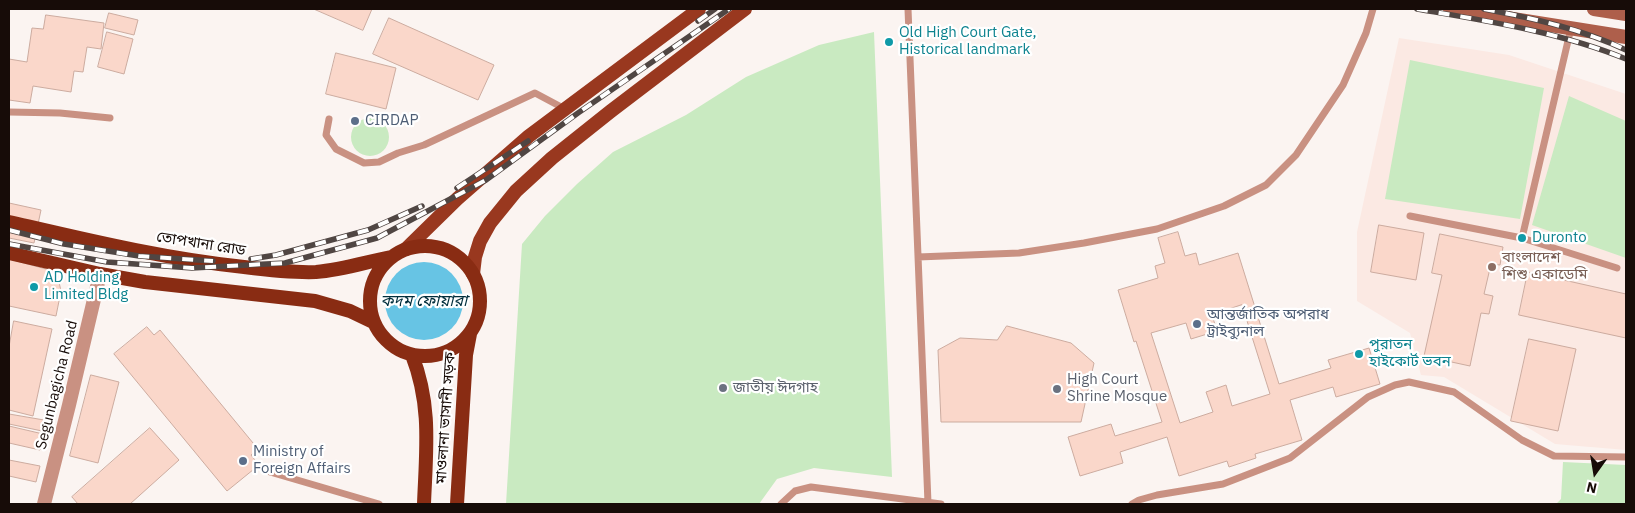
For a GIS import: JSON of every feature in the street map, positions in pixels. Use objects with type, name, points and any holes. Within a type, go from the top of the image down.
[{"type":"highway","name":"তোপখানা রোড","points":[[9,222],[166,256],[216,264],[285,271],[315,272],[344,268],[391,257]]},
{"type":"highway","points":[[418,246],[432,246],[444,249],[456,255],[473,274],[480,294],[480,304],[475,324],[470,334],[448,352],[434,356],[412,355],[391,346],[373,322],[369,298],[371,287],[382,266],[391,257],[406,249],[418,246]]},
{"type":"highway","points":[[9,252],[100,274],[199,289],[315,301],[350,311],[373,322]]},
{"type":"highway","name":"মাওলানা ভাসানী সড়ক","points":[[457,504],[466,355],[470,334]]},
{"type":"highway","name":"মাওলানা ভাসানী সড়ক","points":[[412,355],[424,392],[427,420],[424,504]]},
{"type":"main road","points":[[406,249],[457,199],[529,136],[699,9]]},
{"type":"main road","points":[[473,274],[474,256],[480,241],[490,223],[516,191],[552,158],[611,111],[745,9]]},
{"type":"main road","points":[[1450,9],[1626,37]]},
{"type":"main road","points":[[1594,9],[1626,14]]},
{"type":"street","name":"Segunbagicha Road","points":[[44,504],[70,404],[100,274]]},
{"type":"lane","points":[[908,9],[928,503]]},
{"type":"lane","points":[[918,257],[1019,252],[1084,243],[1157,229],[1224,206],[1266,186],[1296,155],[1343,84],[1366,33],[1374,9]]},
{"type":"lane","points":[[1522,238],[1571,28]]},
{"type":"lane","points":[[329,119],[326,135],[336,149],[364,164],[379,162],[398,153],[424,145],[535,93],[565,109]]},
{"type":"lane","points":[[9,112],[60,113],[110,118]]},
{"type":"lane","points":[[1410,216],[1522,238],[1616,268]]},
{"type":"lane","points":[[1132,504],[1157,495],[1223,484],[1290,458],[1368,397],[1395,385],[1409,382],[1454,392],[1522,440],[1554,456],[1626,458]]},
{"type":"lane","points":[[270,472],[379,504]]},
{"type":"lane","points":[[781,504],[795,490],[811,487],[941,504]]},
{"type":"shaded area","name":"বাংলাদেশ শিশু একাডেমি","points":[[1399,38],[1509,55],[1626,94],[1626,450],[1555,444],[1444,377],[1421,375],[1410,333],[1357,301],[1357,232]]},
{"type":"green space","points":[[874,32],[892,477],[814,468],[777,479],[759,504],[506,504],[522,244],[545,216],[613,152],[686,115],[746,77],[819,45]]},
{"type":"green space","points":[[1410,60],[1544,88],[1520,219],[1385,199]]},
{"type":"green space","points":[[1569,96],[1626,121],[1626,258],[1532,225]]},
{"type":"green space","points":[[370,118],[383,124],[389,137],[383,150],[370,156],[357,150],[351,137],[357,124]]},
{"type":"green space","points":[[1563,462],[1626,465],[1626,504],[1556,504],[1561,499]]},
{"type":"water","name":"কদম ফোয়ারা","points":[[424,262],[439,265],[456,279],[460,286],[463,301],[460,316],[446,333],[439,337],[424,340],[409,337],[392,323],[388,316],[385,301],[388,286],[402,269],[409,265]]},
{"type":"building","points":[[314,9],[372,9],[363,30]]},
{"type":"building","points":[[109,13],[138,20],[134,35],[105,28]]},
{"type":"building","points":[[46,15],[104,23],[101,49],[87,47],[83,72],[74,71],[71,92],[33,86],[30,103],[9,100],[9,59],[27,62],[32,28],[43,29]]},
{"type":"building","points":[[389,18],[494,65],[478,100],[373,54]]},
{"type":"building","points":[[107,32],[133,39],[124,74],[98,67]]},
{"type":"building","points":[[336,53],[396,68],[386,109],[326,94]]},
{"type":"building","points":[[9,203],[41,210],[34,243],[9,238]]},
{"type":"building","points":[[1379,225],[1424,233],[1416,280],[1371,272]]},
{"type":"building","name":"পুরাতন হাইকোর্ট ভবন","points":[[1178,232],[1185,256],[1196,253],[1199,265],[1238,253],[1279,384],[1331,368],[1328,360],[1369,348],[1380,384],[1336,397],[1333,387],[1290,400],[1302,440],[1255,454],[1256,458],[1229,467],[1227,461],[1179,476],[1167,437],[1120,452],[1123,463],[1080,476],[1068,437],[1111,424],[1115,436],[1162,422],[1118,290],[1158,278],[1155,266],[1165,263],[1158,238]],"holes":[[[1242,305],[1270,394],[1232,406],[1226,385],[1206,392],[1213,412],[1180,423],[1151,333],[1186,323],[1191,339],[1217,331],[1212,315]]]},
{"type":"building","points":[[1440,234],[1503,247],[1500,265],[1491,264],[1484,294],[1493,296],[1489,314],[1481,313],[1470,366],[1424,356],[1442,275],[1432,273]]},
{"type":"building","name":"AD Holding Limited Bldg","points":[[9,259],[46,269],[59,282],[61,291],[56,316],[9,306]]},
{"type":"building","points":[[1528,272],[1626,294],[1626,338],[1519,315]]},
{"type":"building","points":[[14,321],[52,329],[33,416],[9,410],[9,347]]},
{"type":"building","points":[[1007,326],[1071,343],[1094,363],[1081,422],[941,422],[938,350],[960,338],[997,340]]},
{"type":"building","points":[[147,327],[154,335],[160,330],[258,449],[251,455],[259,465],[227,491],[114,354]]},
{"type":"building","points":[[1529,339],[1576,349],[1558,431],[1511,421]]},
{"type":"building","points":[[91,375],[119,382],[98,463],[70,456]]},
{"type":"building","points":[[9,414],[44,420],[42,431],[9,424]]},
{"type":"building","points":[[9,426],[43,434],[40,450],[9,443]]},
{"type":"building","points":[[150,428],[179,460],[130,504],[78,504],[72,497]]},
{"type":"building","points":[[9,460],[40,466],[36,482],[9,476]]},
{"type":"railway","points":[[698,21],[715,9]]},
{"type":"railway","points":[[9,244],[107,262],[192,268],[285,263],[377,238],[486,180],[578,113],[729,9]]},
{"type":"railway","points":[[1417,9],[1549,34],[1626,59]]},
{"type":"railway","points":[[1484,9],[1556,25],[1592,36],[1626,50]]},
{"type":"railway","points":[[457,188],[528,141]]},
{"type":"railway","points":[[251,259],[276,255],[368,230],[422,206]]},
{"type":"railway","points":[[9,230],[64,244],[139,256],[213,261]]},
{"type":"place","name":"Old High Court Gate, Historical landmark","points":[[889,42]]},
{"type":"place","name":"CIRDAP","points":[[355,121]]},
{"type":"place","name":"Duronto","points":[[1522,238]]},
{"type":"place","name":"বাংলাদেশ শিশু একাডেমি","points":[[1492,267]]},
{"type":"place","name":"AD Holding Limited Bldg","points":[[34,287]]},
{"type":"place","name":"আন্তর্জাতিক অপরাধ ট্রাইব্যুনাল","points":[[1197,324]]},
{"type":"place","name":"পুরাতন হাইকোর্ট ভবন","points":[[1359,354]]},
{"type":"place","name":"জাতীয় ঈদগাহ","points":[[723,388]]},
{"type":"place","name":"High Court Shrine Mosque","points":[[1057,389]]},
{"type":"place","name":"Ministry of Foreign Affairs","points":[[243,461]]}]
